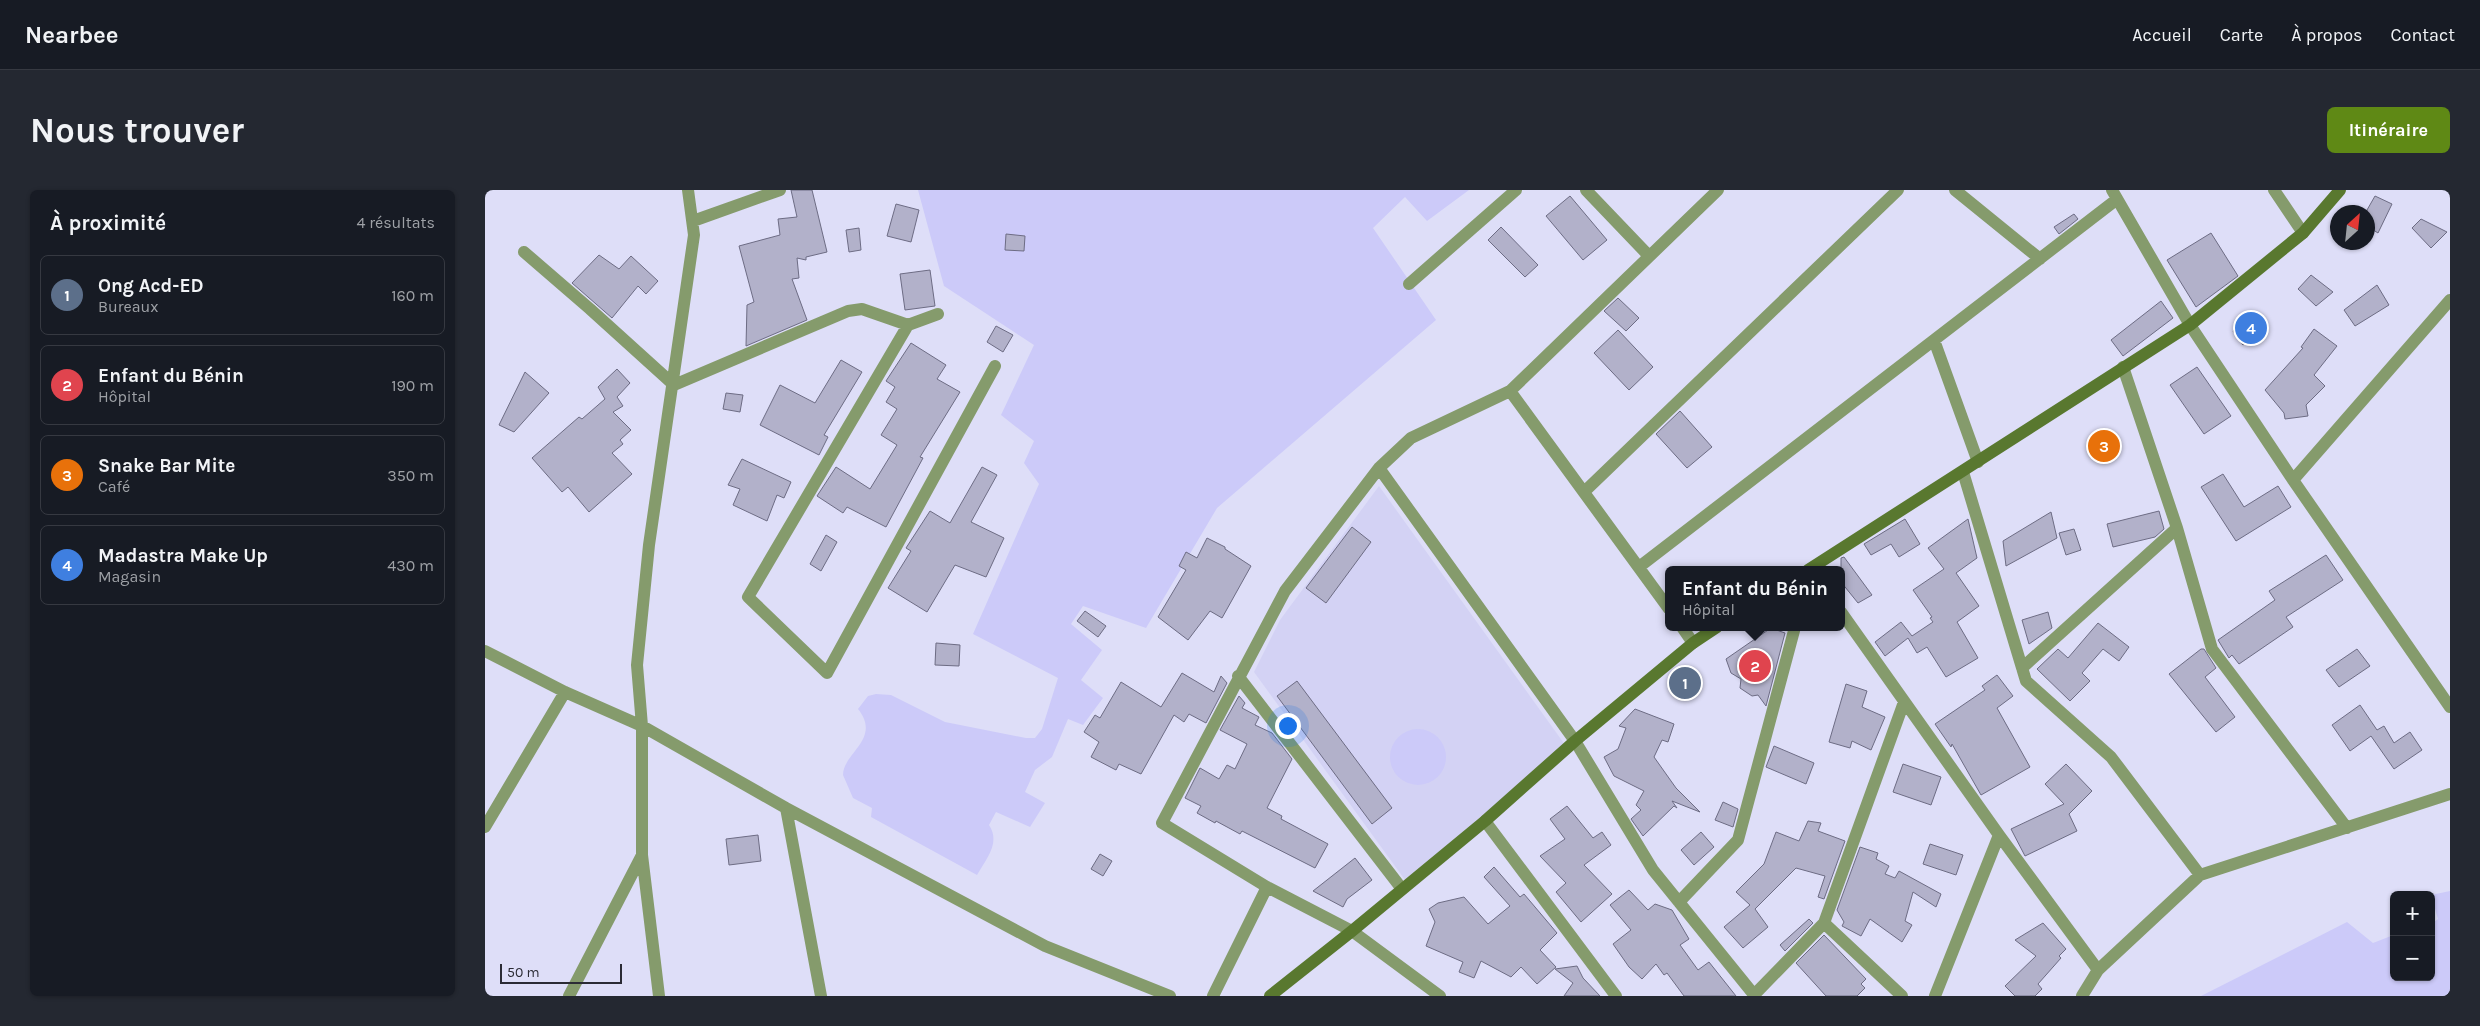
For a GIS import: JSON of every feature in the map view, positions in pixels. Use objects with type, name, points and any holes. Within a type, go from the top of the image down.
[{"type":"street","points":[[659,996],[642,855],[642,726],[637,665],[649,545],[674,385],[694,236],[688,190]]},
{"type":"street","points":[[693,221],[780,190]]},
{"type":"street","points":[[1409,284],[1516,190]]},
{"type":"street","points":[[1586,190],[1649,256]]},
{"type":"street","points":[[1440,996],[1352,931],[1267,887],[1162,823],[1285,590],[1379,468],[1411,438],[1510,391],[1719,190]]},
{"type":"street","points":[[1584,492],[1898,190]]},
{"type":"street","points":[[1955,190],[2040,259]]},
{"type":"street","points":[[2275,190],[2303,233]]},
{"type":"street","points":[[1815,566],[2190,325],[2303,233],[2340,190]]},
{"type":"street","points":[[1639,567],[2040,259],[2114,195],[2190,325],[2293,480],[2449,704]]},
{"type":"street","points":[[524,252],[590,308],[674,385]]},
{"type":"street","points":[[2293,480],[2450,300]]},
{"type":"street","points":[[674,385],[848,310],[861,309],[908,325],[938,314]]},
{"type":"street","points":[[908,325],[748,597],[827,674],[995,366]]},
{"type":"street","points":[[1934,340],[1978,462]]},
{"type":"street","points":[[2123,367],[2177,528],[2213,649],[2347,828]]},
{"type":"street","points":[[1510,391],[1665,603]]},
{"type":"street","points":[[1379,468],[1575,741],[1653,870],[1754,995],[1824,923],[1904,702]]},
{"type":"street","points":[[1963,472],[2026,681],[2111,757],[2200,875]]},
{"type":"street","points":[[2022,668],[2177,528]]},
{"type":"street","points":[[1845,618],[1999,835],[2098,970]]},
{"type":"street","points":[[1685,631],[1693,643]]},
{"type":"street","points":[[1270,996],[1485,821],[1575,741],[1693,643],[1711,631]]},
{"type":"street","points":[[1679,902],[1738,840],[1794,631]]},
{"type":"street","points":[[485,651],[565,692],[642,726],[786,808],[1045,946],[1170,996]]},
{"type":"street","points":[[1238,676],[1402,889]]},
{"type":"street","points":[[485,827],[565,692]]},
{"type":"street","points":[[2082,996],[2098,970],[2200,875],[2450,794]]},
{"type":"street","points":[[786,808],[821,996]]},
{"type":"street","points":[[1485,821],[1616,996]]},
{"type":"street","points":[[1935,996],[1999,835]]},
{"type":"street","points":[[569,996],[642,855]]},
{"type":"street","points":[[1213,996],[1267,887]]},
{"type":"street","points":[[1824,923],[1902,996]]},
{"type":"shaded area","points":[[918,190],[1469,190],[1427,221],[1405,197],[1373,228],[1436,320],[1217,508],[1146,628],[1083,606],[1071,624],[1102,650],[1081,680],[1103,698],[1083,725],[1068,719],[1052,757],[1035,770],[1025,792],[1045,803],[1030,827],[996,812],[989,825],[992,832],[993,845],[977,875],[871,817],[872,808],[853,798],[843,775],[845,767],[864,737],[866,729],[858,709],[868,696],[876,694],[891,695],[945,722],[1026,738],[1035,738],[1042,729],[1058,678],[973,634],[1039,484],[1024,463],[1034,441],[1001,415],[1034,345],[944,286]]},
{"type":"shaded area","points":[[1379,486],[1568,749],[1408,884],[1254,672],[1280,620]]},
{"type":"shaded area","points":[[1418,729],[1429,731],[1438,737],[1444,746],[1446,757],[1444,768],[1438,777],[1429,783],[1418,785],[1407,783],[1398,777],[1392,768],[1390,757],[1392,746],[1398,737],[1407,731]]},
{"type":"shaded area","points":[[2450,891],[2450,996],[2201,996],[2347,922],[2373,943],[2390,936],[2390,981],[2435,981],[2435,921],[2438,919],[2435,909],[2435,894]]},
{"type":"building","points":[[791,190],[812,190],[827,252],[806,257],[806,260],[797,258],[799,278],[792,279],[807,320],[746,346],[747,305],[754,302],[739,246],[780,235],[778,219],[797,217]]},
{"type":"building","points":[[1570,196],[1607,240],[1583,260],[1546,216]]},
{"type":"building","points":[[2375,196],[2392,204],[2378,233],[2375,231],[2375,205],[2370,205]]},
{"type":"building","points":[[896,204],[919,210],[911,242],[887,236]]},
{"type":"building","points":[[2074,214],[2078,219],[2059,234],[2054,227]]},
{"type":"building","points":[[2421,219],[2447,232],[2431,248],[2412,228]]},
{"type":"building","points":[[1501,227],[1538,265],[1525,277],[1488,240]]},
{"type":"building","points":[[859,228],[861,250],[849,252],[846,230]]},
{"type":"building","points":[[2211,233],[2238,276],[2196,307],[2167,260]]},
{"type":"building","points":[[1006,234],[1025,236],[1024,251],[1005,250]]},
{"type":"building","points":[[599,255],[619,269],[631,256],[658,281],[646,294],[638,286],[612,318],[572,283]]},
{"type":"building","points":[[930,270],[935,306],[905,310],[900,274]]},
{"type":"building","points":[[2311,275],[2333,292],[2316,306],[2298,289]]},
{"type":"building","points":[[2377,285],[2389,305],[2355,326],[2344,310]]},
{"type":"building","points":[[1618,298],[1639,318],[1626,331],[1604,311]]},
{"type":"building","points":[[2161,301],[2173,318],[2123,356],[2111,340]]},
{"type":"building","points":[[2254,314],[2265,328],[2243,345],[2233,331]]},
{"type":"building","points":[[996,326],[1013,335],[1003,352],[987,342]]},
{"type":"building","points":[[2314,329],[2337,346],[2314,375],[2325,386],[2306,405],[2308,416],[2285,419],[2284,413],[2265,390],[2303,348],[2301,347]]},
{"type":"building","points":[[1618,330],[1653,367],[1629,390],[1594,353]]},
{"type":"building","points":[[911,343],[946,365],[937,379],[960,392],[920,457],[923,458],[886,527],[847,507],[843,513],[817,496],[836,467],[870,489],[897,445],[881,435],[897,409],[886,402],[895,387],[886,381]]},
{"type":"building","points":[[841,360],[862,372],[824,435],[828,437],[819,455],[760,425],[780,385],[815,403]]},
{"type":"building","points":[[2197,367],[2231,416],[2204,434],[2170,385]]},
{"type":"building","points":[[617,369],[630,383],[617,397],[623,406],[613,412],[631,430],[620,440],[623,444],[612,453],[632,474],[589,512],[568,487],[562,492],[532,458],[579,417],[582,419],[605,399],[598,387]]},
{"type":"building","points":[[525,372],[549,393],[514,432],[499,425]]},
{"type":"building","points":[[726,393],[743,395],[740,412],[723,409]]},
{"type":"building","points":[[1680,411],[1712,447],[1687,468],[1656,434]]},
{"type":"building","points":[[742,459],[791,482],[784,498],[777,495],[767,521],[733,505],[740,489],[728,485]]},
{"type":"building","points":[[982,467],[997,475],[971,522],[1004,538],[986,577],[955,565],[927,612],[888,588],[911,551],[906,548],[930,511],[950,523]]},
{"type":"building","points":[[2223,474],[2244,507],[2278,486],[2291,507],[2236,541],[2201,487]]},
{"type":"building","points":[[2159,511],[2164,529],[2155,537],[2113,547],[2107,524]]},
{"type":"building","points":[[2051,512],[2057,538],[2006,566],[2003,541]]},
{"type":"building","points":[[1905,519],[1920,544],[1899,557],[1891,544],[1871,555],[1864,544]]},
{"type":"building","points":[[1968,519],[1977,558],[1956,573],[1979,606],[1957,622],[1978,658],[1946,677],[1927,647],[1917,653],[1908,638],[1885,656],[1875,642],[1901,622],[1912,636],[1933,622],[1930,618],[1932,617],[1913,590],[1944,569],[1928,548]]},
{"type":"building","points":[[1352,527],[1371,542],[1326,603],[1306,588]]},
{"type":"building","points":[[2074,529],[2081,550],[2066,555],[2059,533]]},
{"type":"building","points":[[826,535],[837,542],[821,571],[810,564]]},
{"type":"building","points":[[1207,538],[1225,547],[1225,549],[1251,566],[1222,618],[1210,611],[1188,640],[1158,617],[1186,570],[1179,566],[1186,552],[1197,558]]},
{"type":"building","points":[[2326,555],[2343,580],[2286,617],[2293,627],[2239,664],[2232,655],[2229,658],[2218,640],[2275,600],[2269,591]]},
{"type":"building","points":[[1844,557],[1872,595],[1858,603],[1845,587],[1845,566],[1841,566],[1841,558]]},
{"type":"building","points":[[1085,611],[1106,626],[1098,637],[1077,621]]},
{"type":"building","points":[[2048,612],[2052,628],[2029,644],[2022,620]]},
{"type":"building","points":[[2098,623],[2129,647],[2119,661],[2103,649],[2082,673],[2090,681],[2070,701],[2037,669],[2058,649],[2068,658]]},
{"type":"building","points":[[1767,631],[1785,633],[1766,706],[1758,695],[1752,696],[1740,688],[1741,679],[1731,673],[1726,659]]},
{"type":"building","points":[[936,643],[960,645],[959,666],[935,665]]},
{"type":"building","points":[[2201,649],[2204,649],[2216,668],[2205,677],[2235,717],[2216,732],[2169,674]]},
{"type":"building","points":[[2357,649],[2370,666],[2339,687],[2326,670]]},
{"type":"building","points":[[1182,673],[1214,692],[1221,676],[1227,683],[1206,723],[1189,714],[1184,722],[1174,715],[1141,774],[1119,764],[1116,770],[1091,757],[1099,742],[1084,732],[1095,715],[1100,718],[1121,682],[1161,707]]},
{"type":"building","points":[[1997,675],[2013,696],[1997,708],[2030,767],[1981,795],[1952,744],[1951,747],[1935,724],[1985,690],[1982,686]]},
{"type":"building","points":[[1297,681],[1392,808],[1372,824],[1277,696]]},
{"type":"building","points":[[1846,684],[1867,691],[1862,707],[1885,717],[1871,750],[1852,741],[1850,748],[1829,742]]},
{"type":"building","points":[[1239,696],[1245,703],[1242,708],[1259,717],[1255,725],[1272,733],[1292,759],[1267,808],[1282,816],[1281,819],[1328,844],[1315,868],[1242,831],[1240,834],[1216,821],[1215,823],[1197,813],[1201,806],[1185,798],[1200,768],[1219,779],[1227,765],[1235,769],[1247,744],[1220,730]]},
{"type":"building","points":[[2360,705],[2377,730],[2384,726],[2394,743],[2410,732],[2422,750],[2394,769],[2371,736],[2350,751],[2332,725]]},
{"type":"building","points":[[1635,709],[1674,724],[1668,742],[1662,740],[1654,757],[1676,788],[1700,812],[1672,801],[1677,808],[1674,806],[1643,836],[1631,819],[1641,810],[1636,805],[1644,791],[1614,776],[1604,757],[1618,749],[1626,728],[1619,726]]},
{"type":"building","points":[[1774,746],[1814,763],[1806,784],[1766,767]]},
{"type":"building","points":[[1903,764],[1941,777],[1931,805],[1893,792]]},
{"type":"building","points":[[2066,764],[2092,791],[2069,814],[2077,831],[2025,856],[2011,829],[2064,804],[2045,784]]},
{"type":"building","points":[[1723,802],[1738,809],[1733,827],[1715,820]]},
{"type":"building","points":[[1567,806],[1593,838],[1602,832],[1611,845],[1584,865],[1612,894],[1581,922],[1556,892],[1566,883],[1540,856],[1565,839],[1550,819]]},
{"type":"building","points":[[1808,821],[1821,823],[1818,831],[1845,841],[1824,899],[1818,897],[1825,876],[1796,868],[1755,909],[1768,927],[1743,948],[1724,927],[1750,905],[1736,892],[1764,864],[1776,832],[1799,841]]},
{"type":"building","points":[[1701,832],[1714,847],[1694,865],[1681,850]]},
{"type":"building","points":[[758,835],[761,861],[729,865],[726,839]]},
{"type":"building","points":[[1930,844],[1963,855],[1956,875],[1923,864]]},
{"type":"building","points":[[1860,847],[1878,853],[1876,859],[1889,866],[1885,874],[1895,878],[1899,871],[1941,894],[1936,907],[1913,892],[1905,921],[1912,925],[1902,942],[1870,919],[1861,936],[1842,926],[1844,922],[1837,910]]},
{"type":"building","points":[[1100,854],[1112,861],[1103,876],[1091,869]]},
{"type":"building","points":[[1355,858],[1372,880],[1347,899],[1343,907],[1313,891]]},
{"type":"building","points":[[1494,867],[1520,897],[1524,894],[1557,933],[1540,950],[1556,967],[1537,984],[1521,967],[1511,977],[1481,961],[1474,978],[1459,972],[1463,962],[1426,946],[1435,922],[1429,909],[1438,903],[1464,897],[1488,924],[1510,906],[1484,877]]},
{"type":"building","points":[[1629,890],[1648,910],[1655,904],[1672,910],[1689,939],[1680,945],[1698,970],[1709,962],[1736,996],[1684,996],[1667,973],[1664,975],[1656,964],[1642,979],[1629,967],[1613,944],[1631,930],[1610,905]]},
{"type":"building","points":[[1809,919],[1813,923],[1785,951],[1780,945]]},
{"type":"building","points":[[2043,923],[2066,949],[2059,956],[2061,958],[2038,984],[2042,989],[2035,996],[2015,996],[2005,986],[2036,956],[2015,940]]},
{"type":"building","points":[[1824,935],[1866,979],[1861,984],[1865,988],[1857,996],[1826,996],[1796,963]]},
{"type":"building","points":[[1577,966],[1583,978],[1600,996],[1564,996],[1573,983],[1555,969]]},
{"type":"place","name":"Madastra Make Up","points":[[2251,328]]},
{"type":"place","name":"Snake Bar Mite","points":[[2104,446]]},
{"type":"place","name":"Enfant du Bénin","points":[[1755,666]]},
{"type":"place","name":"Ong Acd-ED","points":[[1685,683]]}]
